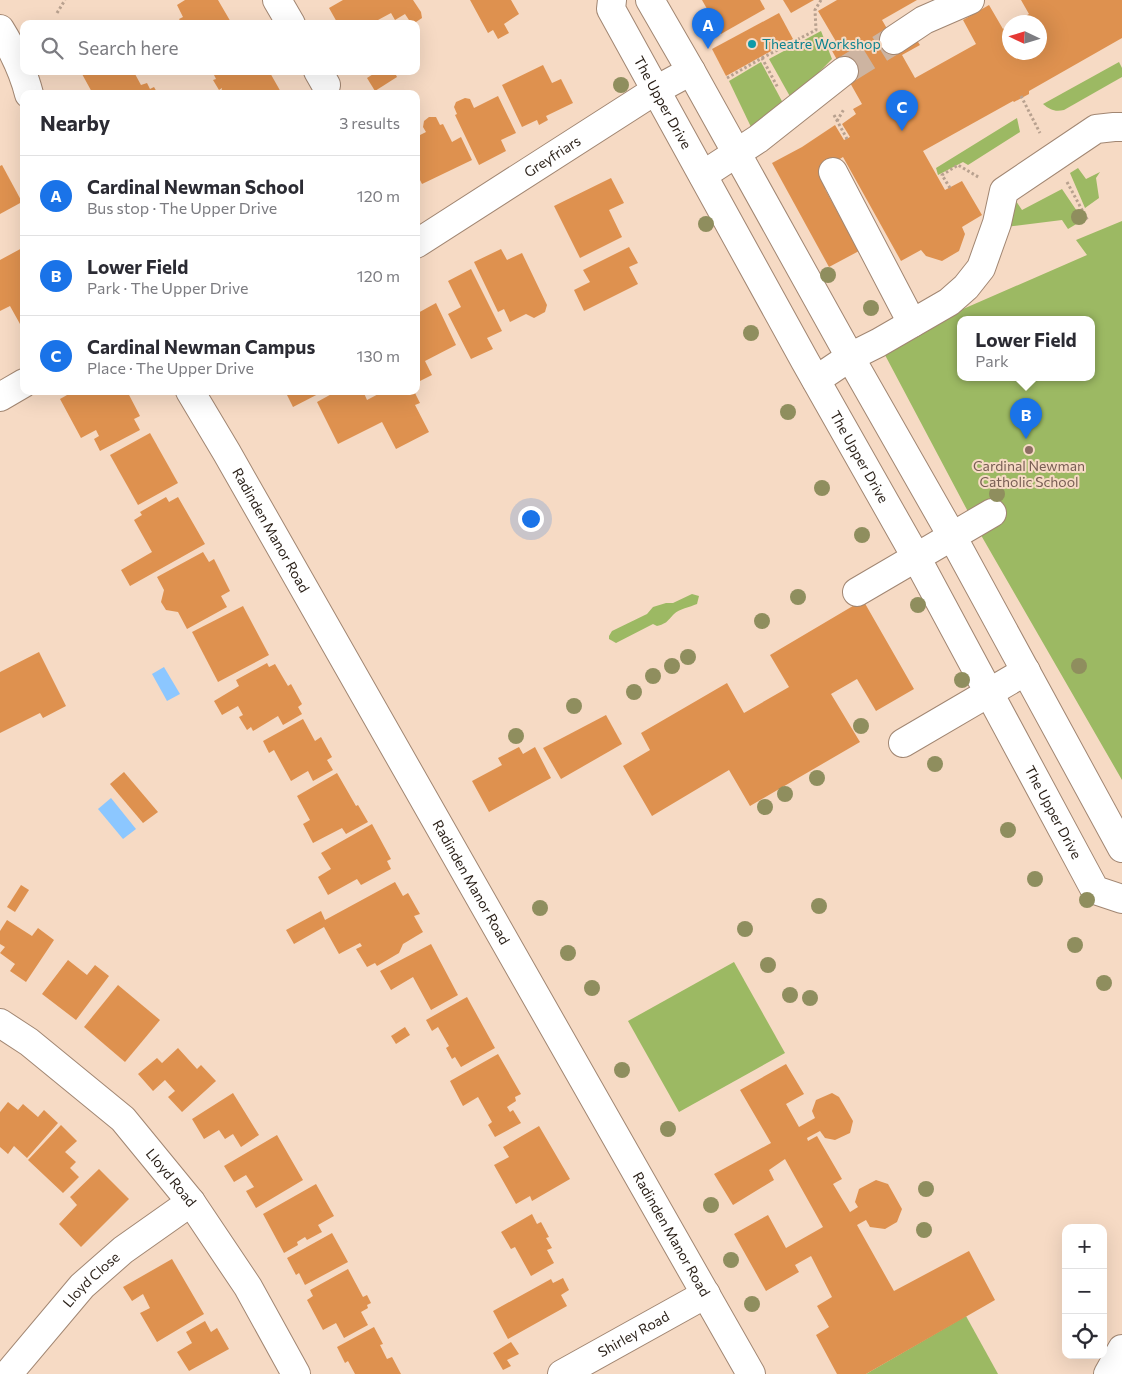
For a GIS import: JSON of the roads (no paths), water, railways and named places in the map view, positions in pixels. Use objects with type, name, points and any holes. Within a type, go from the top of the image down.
[{"type":"street","points":[[277,0],[289,20]]},
{"type":"street","name":"The Upper Drive","points":[[612,0],[611,8],[916,557],[1095,890],[1122,899]]},
{"type":"street","points":[[650,0],[952,536],[1122,848]]},
{"type":"street","points":[[894,40],[924,20],[970,0]]},
{"type":"street","points":[[0,30],[20,67]]},
{"type":"street","name":"Greyfriars","points":[[420,241],[656,90],[691,70]]},
{"type":"street","points":[[703,176],[758,139],[844,71]]},
{"type":"street","points":[[24,75],[28,90]]},
{"type":"street","points":[[816,380],[850,357],[949,302],[966,287],[981,268],[997,223],[1004,191],[1096,129],[1122,128]]},
{"type":"street","points":[[833,172],[912,323]]},
{"type":"street","points":[[0,397],[20,385]]},
{"type":"street","name":"Radinden Manor Road","points":[[192,395],[751,1374]]},
{"type":"street","points":[[857,592],[992,513]]},
{"type":"street","points":[[903,743],[1026,671]]},
{"type":"street","name":"Lloyd Road","points":[[0,1023],[29,1042],[123,1119],[191,1202],[248,1287],[296,1374]]},
{"type":"street","name":"Lloyd Close","points":[[8,1374],[82,1286],[123,1250],[191,1202]]},
{"type":"street","name":"Shirley Road","points":[[562,1374],[706,1294]]},
{"type":"street","points":[[1108,1374],[1122,1349]]},
{"type":"water","points":[[164,667],[180,694],[167,701],[152,674]]},
{"type":"water","points":[[111,798],[136,829],[123,839],[98,809]]},
{"type":"tunnel","points":[[844,71],[894,40]]},
{"type":"place","name":"Theatre Workshop","points":[[752,44]]},
{"type":"place","name":"Cardinal Newman School","points":[[708,49]]},
{"type":"place","name":"Cardinal Newman Campus","points":[[902,131]]},
{"type":"place","name":"Lower Field","points":[[1026,439]]},
{"type":"place","name":"Cardinal Newman Catholic School","points":[[1029,450]]}]
